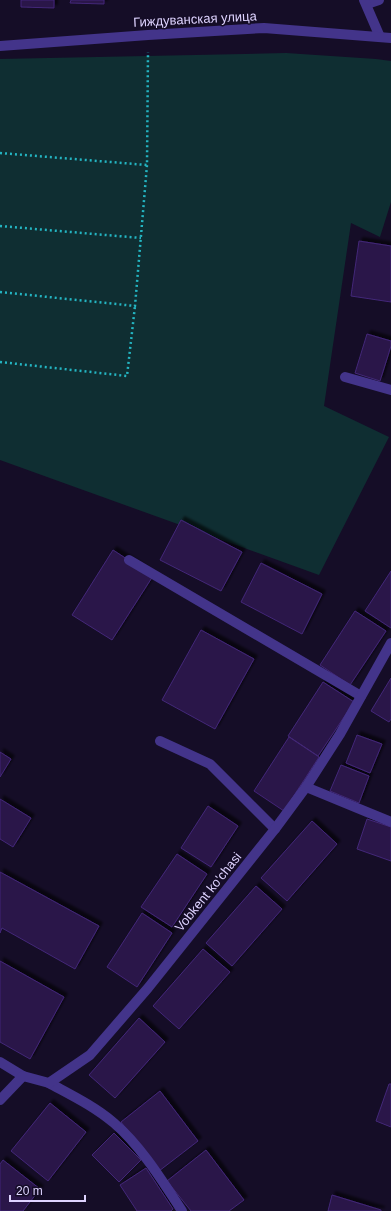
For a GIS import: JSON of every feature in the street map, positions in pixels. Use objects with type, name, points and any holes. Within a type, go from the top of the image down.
[{"type":"street","points":[[379,0],[366,2],[380,36]]},
{"type":"street","name":"Гиждуванская улица","points":[[0,46],[264,28],[391,38]]},
{"type":"street","points":[[345,377],[391,390]]},
{"type":"street","points":[[130,560],[361,696]]},
{"type":"street","name":"Vobkent ko'chasi","points":[[49,1083],[90,1055],[148,988],[275,829],[306,787],[340,734],[391,643]]},
{"type":"street","points":[[160,741],[210,764],[275,829]]},
{"type":"street","points":[[306,787],[391,822]]},
{"type":"street","points":[[0,1062],[23,1076],[49,1083],[86,1103],[115,1124],[154,1168],[182,1211]]},
{"type":"street","points":[[0,1100],[23,1076]]},
{"type":"path","points":[[0,362],[128,376],[147,166],[148,35]]},
{"type":"path","points":[[0,154],[147,166]]},
{"type":"path","points":[[0,226],[141,238]]},
{"type":"path","points":[[0,292],[135,306]]},
{"type":"green space","points":[[286,53],[391,61],[391,202],[380,237],[351,223],[324,406],[389,437],[319,575],[0,460],[0,59]]},
{"type":"building","points":[[21,0],[54,0],[54,8],[21,7]]},
{"type":"building","points":[[71,0],[104,0],[104,4],[70,3]]},
{"type":"building","points":[[359,241],[391,246],[391,302],[351,296]]},
{"type":"building","points":[[367,334],[391,341],[391,346],[380,381],[355,373]]},
{"type":"building","points":[[181,520],[242,552],[221,591],[160,560]]},
{"type":"building","points":[[113,550],[153,576],[112,640],[72,615]]},
{"type":"building","points":[[261,563],[322,594],[302,634],[241,602]]},
{"type":"building","points":[[391,571],[391,628],[365,611]]},
{"type":"building","points":[[355,611],[386,631],[350,685],[320,665]]},
{"type":"building","points":[[201,630],[254,659],[215,729],[162,700]]},
{"type":"building","points":[[391,678],[391,719],[389,722],[371,711]]},
{"type":"building","points":[[323,682],[354,702],[318,756],[288,736]]},
{"type":"building","points":[[357,735],[382,744],[370,773],[346,763]]},
{"type":"building","points":[[289,737],[319,757],[284,811],[254,791]]},
{"type":"building","points":[[0,752],[11,759],[0,777]]},
{"type":"building","points":[[341,765],[369,776],[359,803],[330,791]]},
{"type":"building","points":[[0,799],[31,818],[13,847],[0,839]]},
{"type":"building","points":[[208,806],[238,826],[211,867],[181,848]]},
{"type":"building","points":[[367,819],[391,827],[391,861],[357,849]]},
{"type":"building","points":[[312,821],[337,844],[287,901],[261,878]]},
{"type":"building","points":[[177,854],[207,874],[172,927],[141,907]]},
{"type":"building","points":[[0,872],[99,926],[75,969],[2,928],[0,933]]},
{"type":"building","points":[[256,886],[282,909],[232,966],[206,943]]},
{"type":"building","points":[[142,913],[172,933],[137,987],[107,967]]},
{"type":"building","points":[[203,949],[230,972],[179,1029],[153,1006]]},
{"type":"building","points":[[0,961],[64,997],[30,1059],[0,1042]]},
{"type":"building","points":[[139,1018],[165,1042],[115,1098],[89,1075]]},
{"type":"building","points":[[389,1084],[391,1084],[391,1127],[376,1121]]},
{"type":"building","points":[[160,1091],[198,1141],[159,1171],[121,1122]]},
{"type":"building","points":[[50,1103],[86,1132],[48,1181],[11,1151]]},
{"type":"building","points":[[114,1133],[141,1160],[119,1182],[92,1155]]},
{"type":"building","points":[[206,1150],[244,1200],[229,1211],[191,1211],[167,1181]]},
{"type":"building","points":[[3,1160],[40,1189],[23,1211],[0,1211],[0,1164]]},
{"type":"building","points":[[146,1168],[173,1209],[171,1211],[137,1211],[120,1185]]},
{"type":"building","points":[[332,1195],[381,1210],[381,1211],[328,1211]]}]
